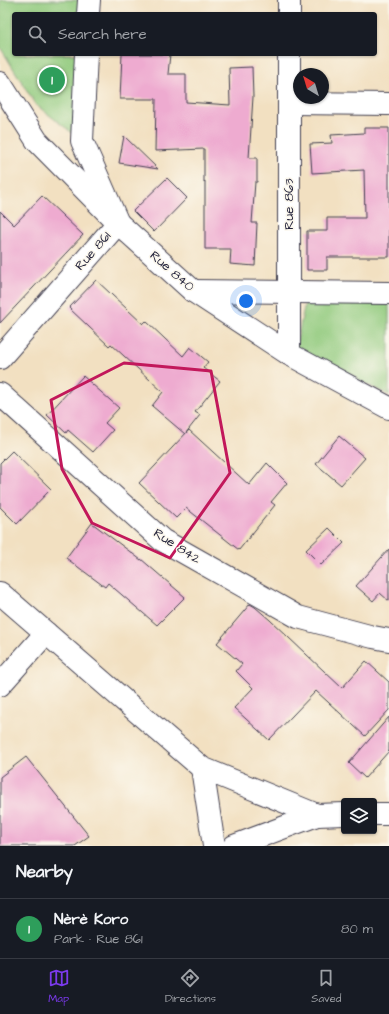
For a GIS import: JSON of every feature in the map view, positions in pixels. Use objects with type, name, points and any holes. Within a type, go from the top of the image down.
[{"type":"street","points":[[88,12],[89,0]]},
{"type":"street","points":[[289,0],[289,12]]},
{"type":"street","name":"Rue 861","points":[[0,358],[118,223],[82,141],[86,56]]},
{"type":"street","name":"Rue 863","points":[[289,56],[289,354]]},
{"type":"street","name":"Rue 840","points":[[0,83],[37,141],[118,223],[193,291],[289,354],[389,408]]},
{"type":"street","points":[[289,103],[389,104]]},
{"type":"street","points":[[193,291],[389,293]]},
{"type":"street","name":"Rue 842","points":[[0,394],[162,540],[298,616],[389,640]]},
{"type":"street","points":[[0,593],[202,768],[317,815]]},
{"type":"street","points":[[0,684],[46,633]]},
{"type":"street","points":[[202,768],[214,846]]},
{"type":"street","points":[[234,846],[317,815],[341,814]]},
{"type":"street","points":[[377,814],[389,814]]},
{"type":"highlighted area","points":[[124,363],[211,371],[230,473],[170,558],[92,523],[62,469],[51,400]]},
{"type":"green space","points":[[0,0],[87,0],[87,12],[12,12],[12,56],[85,56],[83,141],[36,105],[0,47]]},
{"type":"green space","points":[[305,303],[389,304],[389,395],[295,350]]},
{"type":"building","points":[[122,56],[170,56],[168,74],[186,74],[186,102],[230,105],[229,68],[252,67],[253,97],[249,158],[257,158],[257,182],[255,182],[252,223],[257,223],[255,266],[230,264],[231,249],[205,249],[204,149],[155,151],[156,99],[120,99]]},
{"type":"building","points":[[364,128],[389,128],[389,257],[327,257],[327,270],[307,270],[307,231],[327,231],[327,218],[365,218],[364,170],[312,173],[310,144],[332,143],[331,135],[364,133]]},
{"type":"building","points":[[124,136],[158,169],[119,163]]},
{"type":"building","points":[[167,178],[187,198],[154,232],[133,211]]},
{"type":"building","points":[[42,196],[83,235],[0,323],[0,211],[14,225]]},
{"type":"building","points":[[96,280],[143,324],[146,321],[183,356],[190,347],[208,362],[203,368],[220,381],[195,412],[200,415],[185,434],[152,406],[163,392],[111,344],[109,346],[69,308]]},
{"type":"building","points":[[83,376],[119,408],[105,423],[113,430],[93,452],[68,430],[66,433],[47,415]]},
{"type":"building","points":[[189,430],[249,485],[267,463],[287,483],[271,502],[275,505],[239,550],[186,508],[176,518],[139,483]]},
{"type":"building","points":[[339,436],[365,458],[341,485],[316,464]]},
{"type":"building","points":[[12,451],[51,489],[17,524],[0,507],[0,463]]},
{"type":"building","points":[[92,523],[141,559],[185,597],[157,625],[108,583],[105,587],[66,558]]},
{"type":"building","points":[[329,528],[344,543],[321,565],[306,550]]},
{"type":"building","points":[[389,549],[389,601],[380,593],[373,601],[356,586]]},
{"type":"building","points":[[250,604],[270,620],[342,688],[366,661],[389,682],[389,710],[365,736],[316,691],[269,740],[234,708],[253,688],[236,671],[242,664],[217,643]]},
{"type":"building","points":[[389,717],[389,751],[365,778],[349,763]]},
{"type":"building","points":[[26,757],[89,836],[75,846],[0,846],[0,777]]},
{"type":"place","name":"Nèrè Koro","points":[[52,80]]}]
